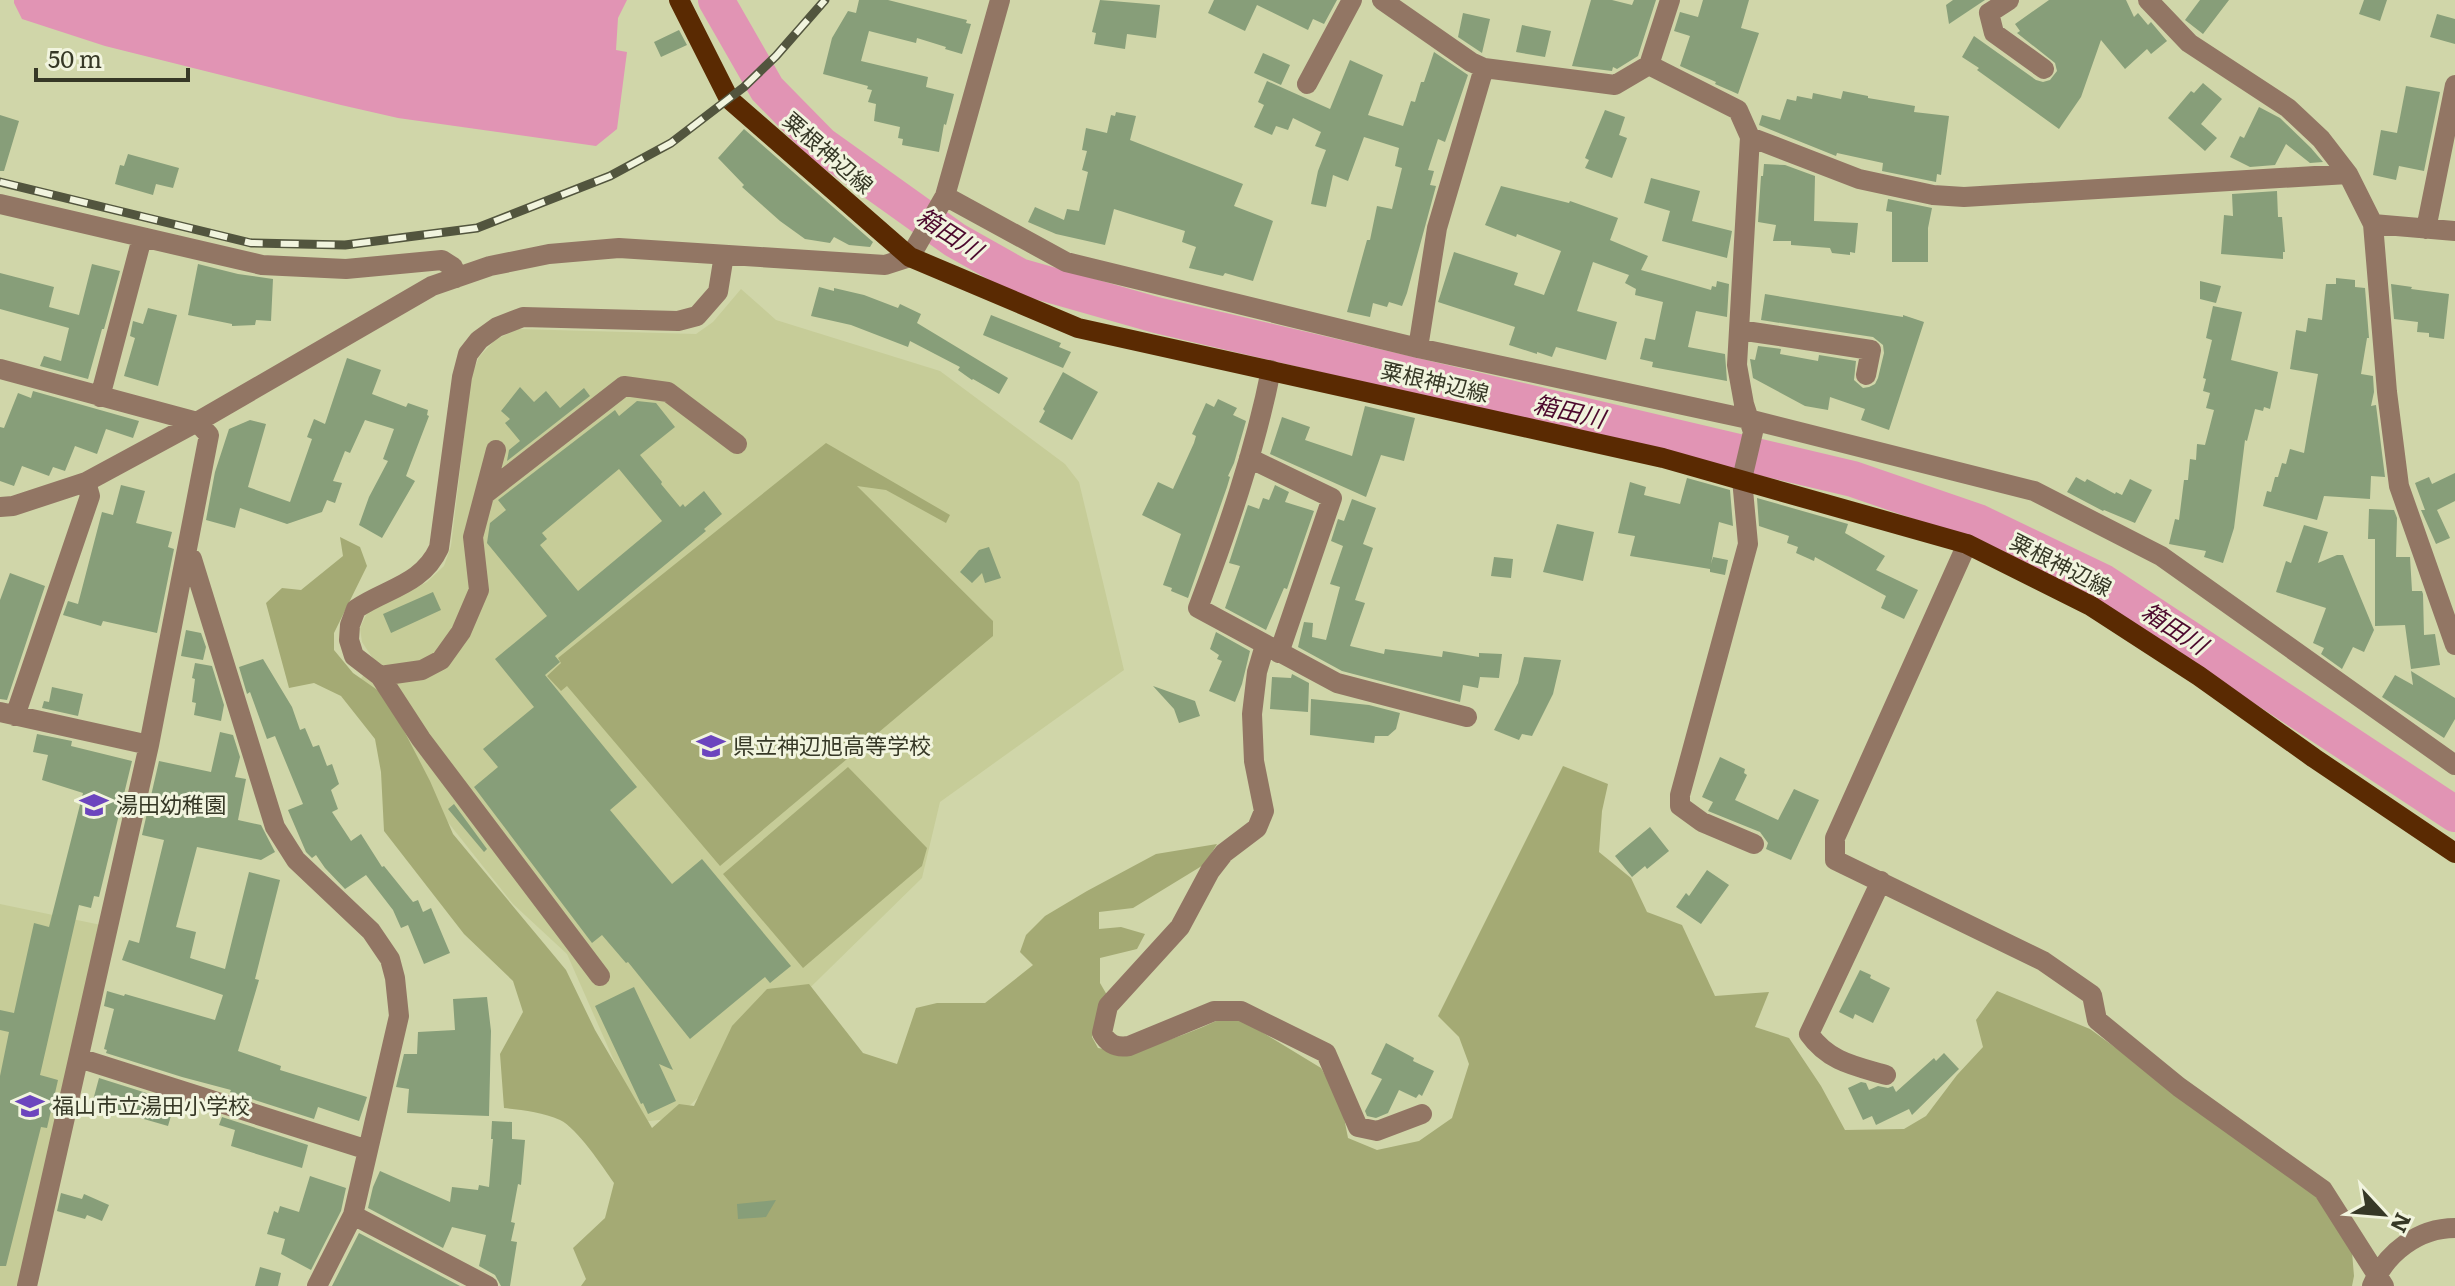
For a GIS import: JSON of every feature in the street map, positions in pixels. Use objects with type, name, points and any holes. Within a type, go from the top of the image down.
[{"type":"main road","name":"粟根神辺線","points":[[679,0],[729,99],[913,253],[1078,328],[1743,476],[1967,544],[2091,606],[2199,676],[2455,853]]},
{"type":"street","points":[[0,507],[13,506],[86,482],[197,422],[432,286],[490,266],[549,254],[619,248],[885,265],[913,253],[944,200],[1000,0]]},
{"type":"street","points":[[1307,84],[1352,0]]},
{"type":"street","points":[[1382,0],[1484,68],[1615,85],[1649,65],[1670,0]]},
{"type":"street","points":[[2009,0],[1989,13],[1994,33],[2044,69]]},
{"type":"street","points":[[2148,0],[2189,43],[2288,108],[2321,139],[2348,174],[2373,224],[2387,392],[2399,486],[2455,645]]},
{"type":"street","points":[[1649,65],[1738,110],[1750,137],[1737,365],[1751,426],[1743,476],[1748,544],[1680,795],[1680,806],[1702,822],[1754,844]]},
{"type":"street","points":[[1418,348],[1437,228],[1484,68]]},
{"type":"street","points":[[2426,229],[2455,85]]},
{"type":"street","points":[[1750,137],[1859,179],[1933,195],[1964,197],[2348,174]]},
{"type":"street","points":[[944,200],[1066,262],[1418,348],[2034,491],[2161,556],[2455,765]]},
{"type":"street","points":[[0,204],[262,265],[346,269],[442,260],[453,267],[456,278]]},
{"type":"street","points":[[2373,224],[2455,231]]},
{"type":"street","points":[[100,397],[142,238]]},
{"type":"street","points":[[600,976],[421,739],[380,676],[354,656],[349,640],[350,625],[356,609],[420,575],[433,562],[439,548],[462,377],[468,354],[479,340],[497,327],[523,317],[678,321],[697,316],[718,292],[724,255]]},
{"type":"street","points":[[1739,330],[1871,350],[1866,375]]},
{"type":"street","points":[[0,369],[197,422],[209,435],[149,745],[27,1286]]},
{"type":"street","points":[[1271,370],[1249,458],[1220,551],[1198,608],[1337,683],[1467,717]]},
{"type":"street","points":[[485,494],[624,386],[668,392],[737,444]]},
{"type":"street","points":[[380,676],[422,670],[441,660],[461,632],[479,590],[473,537],[496,450]]},
{"type":"street","points":[[1249,458],[1332,498],[1272,649],[1257,672],[1252,714],[1254,761],[1264,811],[1257,828],[1224,853],[1210,871],[1180,927],[1108,1006],[1102,1033],[1107,1041],[1119,1048],[1214,1011],[1241,1011],[1326,1053],[1358,1127],[1377,1131],[1422,1114]]},
{"type":"street","points":[[86,482],[90,496],[7,714],[149,745]]},
{"type":"street","points":[[1967,544],[1835,838],[1835,860],[2043,961],[2092,995],[2097,1020],[2179,1087],[2323,1190],[2377,1282]]},
{"type":"street","points":[[187,558],[192,559],[275,827],[296,860],[371,931],[390,959],[395,978],[399,1016],[353,1215],[317,1286]]},
{"type":"street","points":[[1881,881],[1809,1034],[1819,1049],[1847,1064],[1886,1075]]},
{"type":"street","points":[[79,1058],[368,1150]]},
{"type":"street","points":[[353,1215],[488,1286]]},
{"type":"street","points":[[2377,1282],[2392,1254],[2407,1241],[2455,1228]]},
{"type":"shaded area","points":[[14,0],[627,0],[618,18],[616,50],[627,52],[617,129],[596,146],[398,118],[105,46],[22,19]]},
{"type":"shaded area","name":"県立神辺旭高等学校","points":[[741,289],[776,320],[940,371],[1065,464],[1079,482],[1124,670],[940,802],[922,878],[677,1118],[641,1122],[567,954],[513,904],[435,806],[360,680],[374,660],[362,642],[360,628],[367,613],[427,582],[444,566],[451,546],[471,377],[479,357],[495,340],[518,329],[696,334],[713,322]]},
{"type":"shaded area","points":[[826,443],[950,515],[946,523],[886,490],[857,486],[993,621],[993,636],[720,866],[567,686],[561,691],[547,676],[561,663],[558,658]]},
{"type":"shaded area","points":[[340,537],[360,547],[367,566],[334,633],[334,650],[353,673],[386,696],[430,781],[453,834],[566,970],[595,1030],[652,1128],[679,1104],[694,1106],[732,1026],[767,989],[809,984],[863,1053],[897,1064],[916,1008],[937,1003],[985,1003],[1033,965],[1020,952],[1026,935],[1045,916],[1156,854],[1217,844],[1205,864],[1133,908],[1099,912],[1099,929],[1121,927],[1145,934],[1137,949],[1100,958],[1100,983],[1107,995],[1092,1037],[1098,1048],[1114,1050],[1148,1046],[1184,1035],[1232,1014],[1321,1068],[1341,1102],[1348,1138],[1377,1150],[1419,1141],[1452,1118],[1469,1064],[1459,1037],[1438,1016],[1563,766],[1608,784],[1602,811],[1599,852],[1631,878],[1647,912],[1682,925],[1715,996],[1769,992],[1755,1027],[1789,1038],[1845,1130],[1904,1129],[1926,1116],[1983,1047],[1976,1020],[1997,991],[2090,1029],[2318,1196],[2352,1252],[2352,1286],[581,1286],[586,1279],[573,1248],[605,1218],[614,1183],[567,1124],[547,1115],[504,1108],[500,1054],[523,1012],[513,981],[464,934],[384,831],[381,772],[375,739],[341,696],[314,683],[289,688],[266,603],[282,588],[301,590],[343,556]]},
{"type":"shaded area","points":[[848,767],[927,848],[922,866],[803,968],[723,874]]},
{"type":"shaded area","name":"福山市立湯田小学校","points":[[0,904],[101,925],[20,1286],[0,1286]]},
{"type":"building","points":[[859,0],[888,0],[967,20],[966,23],[971,24],[962,54],[917,38],[916,43],[869,31],[861,61],[928,77],[926,87],[954,94],[939,152],[902,145],[903,139],[898,138],[900,127],[874,121],[876,104],[868,102],[872,90],[867,89],[868,86],[823,74],[832,38],[848,11],[856,13]]},
{"type":"building","points":[[1100,0],[1160,5],[1156,38],[1127,34],[1125,49],[1094,44],[1096,33],[1092,32]]},
{"type":"building","points":[[1214,0],[1337,0],[1324,24],[1313,19],[1308,30],[1257,5],[1245,31],[1208,13]]},
{"type":"building","points":[[1591,0],[1612,0],[1632,5],[1634,0],[1656,0],[1638,56],[1617,69],[1613,67],[1612,71],[1572,66]]},
{"type":"building","points":[[1703,0],[1749,0],[1741,28],[1759,33],[1738,94],[1680,66],[1690,36],[1674,31],[1680,12],[1698,17]]},
{"type":"building","points":[[1953,0],[1985,0],[1949,24],[1946,5]]},
{"type":"building","points":[[2049,0],[2126,0],[2134,17],[2138,13],[2148,25],[2151,22],[2167,41],[2151,54],[2147,49],[2125,69],[2101,40],[2081,97],[2059,129],[1962,57],[1974,36],[2036,80],[2050,80],[2057,71],[2055,63],[2017,33],[2020,31],[2015,24]]},
{"type":"building","points":[[2200,0],[2229,0],[2203,34],[2185,20]]},
{"type":"building","points":[[2364,0],[2387,0],[2380,21],[2359,14]]},
{"type":"building","points":[[1463,13],[1490,19],[1482,53],[1458,37]]},
{"type":"building","points":[[2437,14],[2455,19],[2455,44],[2430,37]]},
{"type":"building","points":[[1522,25],[1551,31],[1545,57],[1516,52]]},
{"type":"building","points":[[679,30],[687,45],[661,57],[654,42]]},
{"type":"building","points":[[1434,52],[1468,75],[1445,142],[1438,139],[1428,170],[1434,171],[1430,185],[1436,186],[1407,293],[1402,306],[1389,302],[1387,307],[1373,303],[1370,317],[1347,312],[1367,240],[1370,240],[1377,206],[1392,209],[1402,168],[1395,166],[1399,148],[1364,137],[1348,181],[1333,175],[1326,207],[1311,204],[1326,150],[1315,146],[1321,132],[1293,118],[1288,130],[1276,126],[1272,135],[1254,127],[1264,105],[1258,102],[1267,81],[1330,109],[1350,60],[1383,75],[1368,115],[1403,126]]},
{"type":"building","points":[[1263,53],[1290,65],[1281,85],[1254,73]]},
{"type":"building","points":[[2203,83],[2222,99],[2201,124],[2217,138],[2205,151],[2168,118],[2191,91],[2194,93]]},
{"type":"building","points":[[2406,86],[2440,92],[2424,171],[2399,166],[2396,180],[2373,175],[2381,130],[2397,133]]},
{"type":"building","points":[[1843,91],[1915,106],[1914,112],[1949,116],[1941,175],[1937,174],[1936,182],[1882,171],[1883,163],[1837,153],[1836,156],[1759,125],[1762,115],[1780,120],[1787,99],[1796,101],[1797,96],[1812,99],[1813,93],[1841,99]]},
{"type":"building","points":[[2259,107],[2280,118],[2323,162],[2310,163],[2286,144],[2275,165],[2250,167],[2230,157],[2240,136],[2244,138]]},
{"type":"building","points":[[1605,110],[1625,117],[1619,135],[1627,138],[1612,178],[1585,168],[1589,160],[1585,158]]},
{"type":"building","points":[[1116,112],[1136,116],[1130,140],[1243,184],[1234,206],[1273,221],[1253,281],[1189,268],[1196,247],[1182,242],[1185,231],[1114,209],[1105,245],[1056,234],[1028,222],[1035,207],[1064,220],[1067,209],[1079,211],[1088,172],[1082,170],[1087,151],[1082,150],[1086,128],[1107,133],[1111,115],[1115,116]]},
{"type":"building","points":[[0,115],[19,121],[4,171],[0,171]]},
{"type":"building","points":[[744,129],[873,242],[870,247],[849,245],[834,237],[830,243],[805,239],[742,187],[744,185],[718,158]]},
{"type":"building","points":[[128,154],[179,168],[173,188],[156,184],[153,195],[115,184],[120,165],[124,166]]},
{"type":"building","points":[[1764,164],[1785,165],[1815,176],[1814,221],[1858,223],[1855,253],[1832,253],[1830,248],[1773,241],[1776,225],[1758,222]]},
{"type":"building","points":[[1651,178],[1700,191],[1692,221],[1732,231],[1727,258],[1662,241],[1670,211],[1644,203]]},
{"type":"building","points":[[1501,186],[1570,201],[1618,218],[1610,240],[1648,256],[1641,270],[1711,290],[1712,286],[1716,287],[1717,281],[1729,284],[1727,317],[1696,311],[1688,347],[1725,354],[1727,381],[1652,367],[1653,362],[1640,359],[1645,338],[1655,340],[1663,302],[1635,295],[1636,289],[1625,283],[1629,275],[1593,262],[1577,311],[1617,322],[1606,360],[1556,347],[1552,357],[1509,345],[1515,327],[1438,302],[1454,252],[1518,273],[1514,285],[1544,295],[1561,251],[1485,225]]},
{"type":"building","points":[[2277,191],[2278,217],[2282,217],[2283,259],[2221,254],[2224,215],[2233,216],[2232,194]]},
{"type":"building","points":[[1888,199],[1932,208],[1928,228],[1928,262],[1892,262],[1892,212],[1886,211]]},
{"type":"building","points":[[92,264],[120,271],[88,379],[40,366],[44,356],[61,361],[69,328],[0,309],[0,273],[54,287],[49,307],[79,315]]},
{"type":"building","points":[[198,264],[273,279],[271,321],[256,320],[255,325],[232,326],[188,315]]},
{"type":"building","points":[[2336,278],[2355,280],[2355,287],[2365,288],[2369,338],[2361,374],[2373,376],[2371,406],[2376,405],[2385,477],[2371,476],[2370,499],[2324,496],[2317,520],[2263,506],[2267,491],[2271,492],[2282,463],[2286,464],[2290,449],[2304,453],[2318,374],[2290,369],[2296,330],[2306,332],[2308,318],[2322,320],[2326,284],[2336,284]]},
{"type":"building","points":[[2200,281],[2221,286],[2216,303],[2200,299]]},
{"type":"building","points":[[2391,284],[2449,294],[2444,339],[2417,332],[2418,322],[2394,319]]},
{"type":"building","points":[[819,287],[864,295],[898,308],[900,304],[921,314],[917,323],[1008,378],[999,394],[972,380],[958,370],[960,367],[910,341],[908,347],[851,325],[811,316]]},
{"type":"building","points":[[1765,294],[1903,315],[1924,322],[1889,430],[1861,420],[1865,409],[1830,397],[1828,410],[1805,406],[1753,378],[1750,359],[1755,360],[1758,346],[1781,349],[1780,354],[1818,361],[1819,355],[1856,361],[1854,380],[1863,388],[1869,387],[1878,378],[1884,353],[1883,345],[1873,337],[1761,320]]},
{"type":"building","points":[[2213,306],[2242,312],[2231,360],[2278,372],[2270,409],[2255,409],[2245,440],[2234,528],[2223,563],[2204,557],[2206,551],[2169,544],[2175,519],[2179,520],[2190,459],[2196,460],[2197,444],[2205,445],[2214,410],[2206,408],[2210,393],[2203,391],[2212,340],[2206,338]]},
{"type":"building","points":[[148,308],[177,315],[158,386],[124,376],[135,338],[130,336],[133,321],[143,324]]},
{"type":"building","points":[[991,315],[1061,343],[1059,347],[1071,352],[1063,368],[983,335]]},
{"type":"building","points":[[347,358],[381,370],[372,394],[406,407],[408,403],[428,410],[429,416],[406,476],[415,481],[382,538],[359,525],[369,497],[388,461],[383,459],[394,429],[365,420],[350,453],[345,451],[333,481],[342,483],[335,503],[327,500],[322,512],[287,524],[240,508],[235,528],[206,520],[215,472],[229,429],[250,420],[266,424],[248,487],[290,502],[312,439],[307,437],[314,419],[325,424]]},
{"type":"building","points":[[1063,372],[1098,392],[1072,440],[1039,422]]},
{"type":"building","points":[[520,387],[534,402],[546,391],[560,408],[584,388],[590,396],[507,461],[509,450],[520,441],[505,423],[510,419],[501,411]]},
{"type":"building","points":[[33,391],[139,421],[133,438],[106,429],[97,454],[75,446],[65,471],[53,467],[49,476],[22,466],[14,486],[0,481],[0,427],[4,428],[18,393],[31,398]]},
{"type":"building","points":[[1218,399],[1237,408],[1233,415],[1246,421],[1227,487],[1188,598],[1163,585],[1181,534],[1142,515],[1158,482],[1173,489],[1194,443],[1196,436],[1192,434],[1206,403],[1214,407]]},
{"type":"building","points":[[637,401],[656,403],[675,427],[640,455],[680,507],[683,504],[685,507],[704,491],[722,514],[704,529],[706,531],[555,656],[560,662],[545,675],[637,787],[610,810],[672,884],[702,859],[791,966],[770,983],[765,977],[690,1039],[628,962],[602,935],[592,943],[474,787],[498,767],[483,749],[534,707],[495,659],[547,616],[487,543],[490,523],[506,510],[498,500],[615,410],[619,416]],"holes":[[[619,469],[662,521],[578,591],[540,545],[547,539],[542,533]]]},
{"type":"building","points":[[1365,406],[1415,418],[1404,461],[1381,455],[1366,497],[1270,454],[1282,417],[1310,427],[1305,440],[1352,456]]},
{"type":"building","points":[[2455,473],[2455,501],[2437,510],[2450,538],[2436,544],[2421,510],[2425,510],[2415,483],[2429,477],[2432,484]]},
{"type":"building","points":[[2076,477],[2085,482],[2087,479],[2115,494],[2122,495],[2130,479],[2152,490],[2135,523],[2067,492]]},
{"type":"building","points":[[1687,478],[1730,490],[1733,526],[1719,522],[1711,564],[1713,557],[1728,560],[1725,575],[1710,572],[1710,569],[1630,556],[1635,536],[1618,533],[1630,482],[1646,487],[1644,495],[1680,504]]},
{"type":"building","points":[[121,485],[145,491],[136,523],[172,532],[168,547],[174,549],[157,633],[103,621],[101,626],[63,615],[68,601],[78,604],[102,512],[113,515]]},
{"type":"building","points":[[1275,485],[1289,492],[1285,502],[1314,511],[1287,589],[1284,588],[1266,630],[1225,608],[1240,566],[1229,563],[1248,505],[1259,509],[1263,498],[1269,500]]},
{"type":"building","points":[[1757,498],[1848,524],[1845,533],[1885,556],[1876,570],[1918,590],[1904,619],[1881,608],[1886,596],[1815,557],[1814,561],[1796,553],[1798,547],[1787,543],[1789,536],[1759,526]]},
{"type":"building","points":[[1352,499],[1376,508],[1363,544],[1373,548],[1355,600],[1365,603],[1350,646],[1384,654],[1385,649],[1442,657],[1443,651],[1479,657],[1479,653],[1502,654],[1499,678],[1480,677],[1478,688],[1463,685],[1460,702],[1342,671],[1298,647],[1304,622],[1313,623],[1312,637],[1326,640],[1340,587],[1330,584],[1343,546],[1331,541],[1338,519],[1344,521]]},
{"type":"building","points":[[2369,509],[2394,510],[2397,518],[2396,557],[2410,557],[2412,591],[2422,591],[2423,594],[2424,635],[2435,634],[2440,665],[2411,669],[2405,625],[2375,626],[2375,539],[2368,539]]},
{"type":"building","points":[[1557,524],[1594,532],[1583,581],[1543,572]]},
{"type":"building","points":[[2304,525],[2328,532],[2318,563],[2343,555],[2374,630],[2364,652],[2353,647],[2342,669],[2321,654],[2324,648],[2313,643],[2326,608],[2276,592],[2286,561],[2291,563]]},
{"type":"building","points":[[989,547],[1001,578],[985,583],[982,573],[972,583],[960,572],[979,550]]},
{"type":"building","points":[[1494,557],[1513,559],[1511,578],[1491,576]]},
{"type":"building","points":[[10,573],[45,586],[7,700],[0,699],[0,600]]},
{"type":"building","points":[[433,592],[441,610],[391,633],[383,614]]},
{"type":"building","points":[[186,630],[201,633],[206,647],[203,660],[181,656]]},
{"type":"building","points":[[1216,632],[1250,651],[1235,702],[1209,691],[1222,661],[1210,649]]},
{"type":"building","points":[[1524,657],[1561,660],[1553,694],[1532,736],[1522,734],[1519,740],[1494,730],[1518,683]]},
{"type":"building","points":[[263,659],[292,707],[300,730],[305,728],[313,747],[319,745],[327,766],[332,764],[339,784],[331,790],[338,809],[332,812],[351,841],[361,834],[382,867],[413,902],[418,900],[423,912],[431,908],[450,953],[424,964],[408,925],[401,928],[393,910],[366,875],[345,889],[316,855],[312,858],[306,852],[288,810],[303,804],[275,736],[267,739],[239,667]]},
{"type":"building","points":[[195,663],[212,666],[224,705],[221,721],[194,715],[195,679],[192,678]]},
{"type":"building","points":[[2411,671],[2455,698],[2455,719],[2444,738],[2382,697],[2395,675],[2413,685]]},
{"type":"building","points":[[1292,674],[1309,683],[1308,712],[1270,709],[1272,677],[1291,678]]},
{"type":"building","points":[[1153,686],[1195,701],[1200,716],[1179,723],[1174,709]]},
{"type":"building","points":[[52,687],[83,694],[78,716],[42,708],[44,701],[49,702]]},
{"type":"building","points":[[1311,699],[1369,705],[1400,713],[1396,729],[1388,736],[1375,736],[1374,743],[1310,735]]},
{"type":"building","points":[[220,732],[233,735],[240,757],[235,777],[246,779],[238,820],[261,825],[275,852],[261,860],[197,847],[176,927],[196,932],[190,958],[225,969],[249,872],[280,880],[255,979],[259,980],[238,1051],[281,1066],[280,1070],[367,1097],[359,1121],[318,1107],[314,1119],[231,1090],[106,1053],[104,1049],[114,1009],[104,1006],[107,991],[215,1020],[223,995],[122,960],[129,940],[139,943],[164,840],[142,835],[159,761],[211,772]]},
{"type":"building","points":[[37,734],[72,741],[71,746],[132,761],[99,897],[94,896],[91,908],[79,905],[40,1075],[58,1080],[47,1128],[41,1127],[6,1266],[0,1266],[0,1076],[9,1032],[0,1030],[0,1010],[14,1013],[34,923],[49,927],[83,793],[42,780],[48,755],[33,752]]},
{"type":"building","points":[[1720,757],[1745,769],[1747,775],[1735,800],[1778,820],[1794,789],[1819,800],[1791,860],[1766,849],[1768,843],[1760,832],[1708,811],[1713,802],[1702,797]]},
{"type":"building","points":[[454,804],[487,849],[484,852],[448,809]]},
{"type":"building","points":[[1650,827],[1669,851],[1632,877],[1615,856]]},
{"type":"building","points":[[1707,870],[1729,885],[1701,924],[1676,907],[1686,893],[1689,896]]},
{"type":"building","points":[[1860,970],[1890,988],[1873,1023],[1855,1014],[1853,1019],[1839,1012]]},
{"type":"building","points":[[634,987],[673,1070],[659,1064],[676,1101],[648,1114],[595,1006]]},
{"type":"building","points":[[487,997],[491,1031],[489,1116],[407,1113],[409,1089],[396,1087],[404,1054],[417,1054],[418,1032],[455,1030],[453,999]]},
{"type":"building","points":[[1386,1043],[1434,1071],[1422,1096],[1419,1094],[1416,1098],[1399,1090],[1388,1113],[1376,1118],[1367,1116],[1365,1111],[1382,1079],[1371,1074]]},
{"type":"building","points":[[1944,1053],[1959,1069],[1912,1115],[1909,1109],[1876,1125],[1872,1116],[1863,1120],[1848,1088],[1861,1082],[1866,1083],[1869,1090],[1878,1086],[1893,1086],[1896,1092],[1934,1058],[1936,1061]]},
{"type":"building","points":[[99,1078],[175,1102],[168,1126],[92,1104]]},
{"type":"building","points":[[222,1117],[308,1145],[302,1168],[231,1146],[235,1130],[219,1125]]},
{"type":"building","points":[[492,1121],[512,1122],[512,1139],[525,1140],[521,1185],[518,1184],[511,1222],[515,1223],[511,1241],[517,1242],[510,1286],[501,1286],[495,1275],[479,1266],[486,1235],[452,1227],[443,1248],[368,1208],[380,1171],[450,1202],[452,1187],[478,1190],[479,1185],[489,1187]]},
{"type":"building","points":[[310,1176],[346,1188],[341,1211],[311,1270],[281,1254],[285,1239],[267,1234],[274,1211],[278,1213],[280,1206],[299,1212]]},
{"type":"building","points":[[61,1193],[82,1199],[84,1194],[109,1205],[102,1221],[87,1215],[85,1219],[57,1211]]},
{"type":"building","points":[[776,1200],[766,1217],[738,1219],[737,1204]]},
{"type":"building","points":[[359,1233],[460,1286],[332,1286]]},
{"type":"building","points":[[260,1267],[281,1273],[278,1286],[255,1286]]},
{"type":"waterway","name":"箱田川","points":[[716,0],[767,89],[822,145],[955,240],[1019,276],[1156,315],[1853,479],[1978,522],[2103,582],[2455,814]]},
{"type":"railway","points":[[0,182],[251,243],[345,245],[477,228],[610,176],[671,143],[744,87],[825,0]]},
{"type":"place","name":"県立神辺旭高等学校","points":[[711,746]]},
{"type":"place","name":"湯田幼稚園","points":[[94,805]]},
{"type":"place","name":"福山市立湯田小学校","points":[[30,1106]]}]
